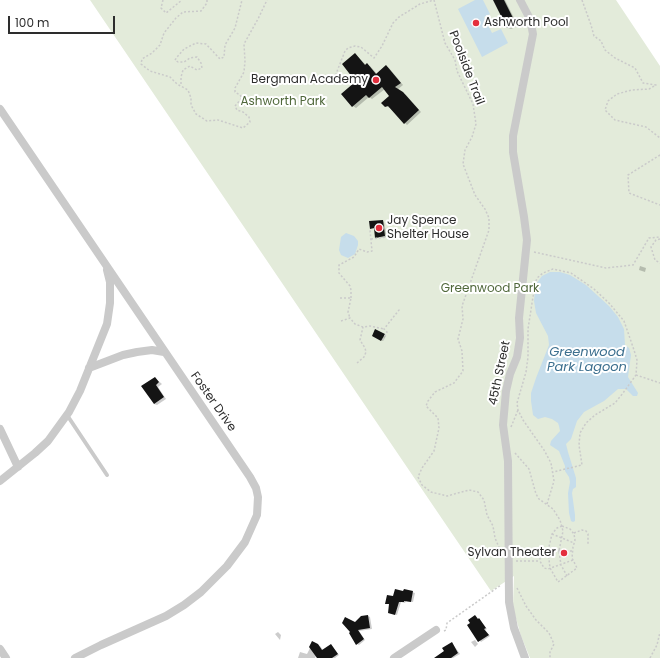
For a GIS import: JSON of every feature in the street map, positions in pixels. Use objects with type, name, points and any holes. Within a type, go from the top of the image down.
[{"type":"street","name":"45th Street","points":[[520,0],[530,19],[533,34],[514,136],[514,152],[524,217],[526,250],[519,318],[520,338],[517,357],[510,374],[506,391],[504,408],[504,442],[508,461],[512,584],[509,602],[514,628],[525,658]]},
{"type":"street","name":"Foster Drive","points":[[0,110],[250,477],[256,488],[258,497],[259,506],[257,515],[245,542],[217,578],[184,605],[166,616],[101,644],[75,658]]},
{"type":"street","points":[[0,481],[48,441],[67,416],[107,324],[110,303],[110,282],[105,264]]},
{"type":"street","points":[[89,368],[123,355],[137,352],[152,350],[164,352]]},
{"type":"street","points":[[0,429],[18,467]]},
{"type":"street","points":[[394,658],[439,632]]},
{"type":"street","points":[[0,649],[6,658]]},
{"type":"lane","points":[[67,416],[107,475]]},
{"type":"path","points":[[163,0],[161,8],[166,13],[182,0]]},
{"type":"path","points":[[207,0],[207,3],[201,11],[183,12],[176,18],[164,34],[160,45],[152,53],[142,59],[141,64],[150,71],[170,77],[177,84],[182,85],[188,90],[191,98],[191,105],[196,114],[207,120],[218,120],[243,128],[250,122],[249,118],[243,112],[237,110],[235,106],[242,98],[235,92],[235,88],[244,72],[244,44],[267,0]]},
{"type":"path","points":[[182,85],[181,77],[183,70],[190,66],[197,70],[202,68],[201,62],[197,57],[190,58],[184,62],[178,62],[175,60],[176,56],[184,49],[196,43],[206,44],[220,59],[224,57],[225,45],[235,28],[242,0]]},
{"type":"path","points":[[334,79],[345,51],[348,48],[355,46],[374,58],[393,24],[399,17],[420,4],[434,0]]},
{"type":"path","name":"Poolside Trail","points":[[434,0],[445,43],[455,60],[457,71],[473,104],[476,124],[472,137],[465,150],[463,164],[475,196],[485,209],[489,218],[489,230],[462,306],[463,319],[458,339],[462,351],[463,371],[454,383],[435,392],[428,401],[426,406],[438,418],[439,428],[434,451],[422,468],[418,477],[422,485],[431,492],[447,496],[469,490],[478,492],[484,500],[487,514],[493,526],[495,538],[501,553]]},
{"type":"path","points":[[582,0],[594,36],[601,41],[605,50],[615,58],[635,68],[643,84],[656,85],[649,89],[632,90],[617,94],[608,101],[605,110],[615,120],[646,127],[660,138]]},
{"type":"path","points":[[660,155],[628,175],[629,193],[660,205]]},
{"type":"path","points":[[370,230],[372,251],[367,252],[359,249],[354,257],[339,266],[338,273],[346,281],[351,290],[348,312],[350,318],[355,324],[363,327],[370,326],[384,329]]},
{"type":"path","points":[[371,240],[387,237]]},
{"type":"path","points":[[526,250],[606,268],[633,265],[649,238],[660,238]]},
{"type":"path","points":[[660,238],[656,240],[651,247],[655,260],[660,263]]},
{"type":"path","points":[[547,504],[554,481],[551,463],[544,450],[523,420],[518,410],[517,403],[526,372],[528,357],[528,329],[535,284],[537,278],[543,273],[553,269],[571,273],[583,280],[594,289],[619,315],[624,321],[637,360],[636,375],[623,393],[615,403],[595,415],[586,423],[580,433],[578,445],[582,465],[553,472]]},
{"type":"path","points":[[340,298],[351,298]]},
{"type":"path","points":[[384,329],[399,308]]},
{"type":"path","points":[[341,321],[350,318]]},
{"type":"path","points":[[357,363],[364,357],[366,352],[360,340],[363,327]]},
{"type":"path","points":[[383,340],[387,332],[384,329]]},
{"type":"path","points":[[636,375],[660,383]]},
{"type":"path","points":[[511,433],[511,426],[518,410]]},
{"type":"path","points":[[512,450],[529,469],[536,494],[557,514],[562,526],[562,538],[559,551],[561,565],[567,576]]},
{"type":"path","points":[[562,526],[570,529],[574,533],[572,551],[573,560],[577,568],[558,582],[550,568],[548,551],[552,534],[557,528],[562,526]]},
{"type":"path","points":[[574,533],[582,530],[586,531],[588,534],[588,545]]},
{"type":"path","points":[[552,534],[574,543]]},
{"type":"path","points":[[572,551],[544,550],[540,561],[544,568],[550,568],[573,560]]},
{"type":"path","points":[[515,561],[540,561]]},
{"type":"path","points":[[439,632],[446,630],[447,623],[502,585],[512,584],[536,620],[549,633],[554,644],[550,652],[550,658]]},
{"type":"path","points":[[650,658],[657,645],[660,632]]},
{"type":"green space","name":"Greenwood Park","points":[[90,0],[616,0],[660,66],[660,658],[530,658],[521,636],[515,615],[513,604],[514,576],[491,591]]},
{"type":"water","name":"Ashworth Pool","points":[[475,0],[483,0],[490,14],[484,17],[492,33],[501,29],[508,43],[482,57],[458,9]]},
{"type":"water","points":[[346,233],[354,236],[358,241],[355,254],[348,258],[341,255],[339,250],[341,237]]},
{"type":"water","name":"Greenwood Park Lagoon","points":[[550,272],[560,272],[570,275],[586,285],[609,306],[618,317],[624,329],[625,345],[629,348],[631,355],[628,377],[638,393],[637,396],[633,396],[626,389],[618,389],[604,401],[584,412],[577,421],[571,439],[566,444],[576,478],[576,487],[573,489],[572,493],[575,515],[575,521],[573,522],[571,521],[569,513],[569,477],[565,471],[565,466],[559,451],[550,445],[551,441],[560,431],[558,423],[545,417],[538,419],[533,415],[531,401],[531,393],[549,345],[548,336],[536,313],[534,301],[536,284],[542,276]]},
{"type":"building","points":[[493,0],[504,0],[516,24],[507,28]]},
{"type":"building","name":"Bergman Academy","points":[[355,53],[365,65],[367,63],[376,74],[386,65],[401,83],[395,87],[403,92],[419,110],[404,124],[388,106],[385,107],[381,103],[389,96],[382,87],[369,98],[366,95],[352,107],[341,94],[355,82],[342,64]]},
{"type":"building","name":"Jay Spence Shelter House","points":[[383,220],[385,236],[375,238],[374,228],[370,229],[369,221]]},
{"type":"building","points":[[375,329],[385,334],[381,341],[372,336]]},
{"type":"building","points":[[155,377],[159,382],[156,385],[164,397],[154,404],[141,386]]},
{"type":"building","points":[[395,589],[413,591],[411,602],[399,602],[395,615],[388,613],[389,604],[385,604],[387,595],[393,596]]},
{"type":"building","points":[[368,615],[370,628],[358,630],[364,639],[356,645],[349,633],[350,632],[342,623],[345,617],[355,622],[361,616]]},
{"type":"building","points":[[475,615],[486,628],[484,629],[489,635],[478,642],[467,625],[470,623],[468,620]]},
{"type":"building","points":[[312,641],[318,644],[322,650],[331,644],[338,654],[332,658],[317,658],[309,647]]},
{"type":"building","points":[[452,642],[458,653],[451,658],[434,658],[444,651],[442,648]]},
{"type":"place","name":"Ashworth Pool","points":[[476,23]]},
{"type":"place","name":"Bergman Academy","points":[[376,80]]},
{"type":"place","name":"Jay Spence Shelter House","points":[[379,228]]},
{"type":"place","name":"Sylvan Theater","points":[[564,553]]},
{"type":"park label","name":"Ashworth Park","points":[[283,102]]}]
